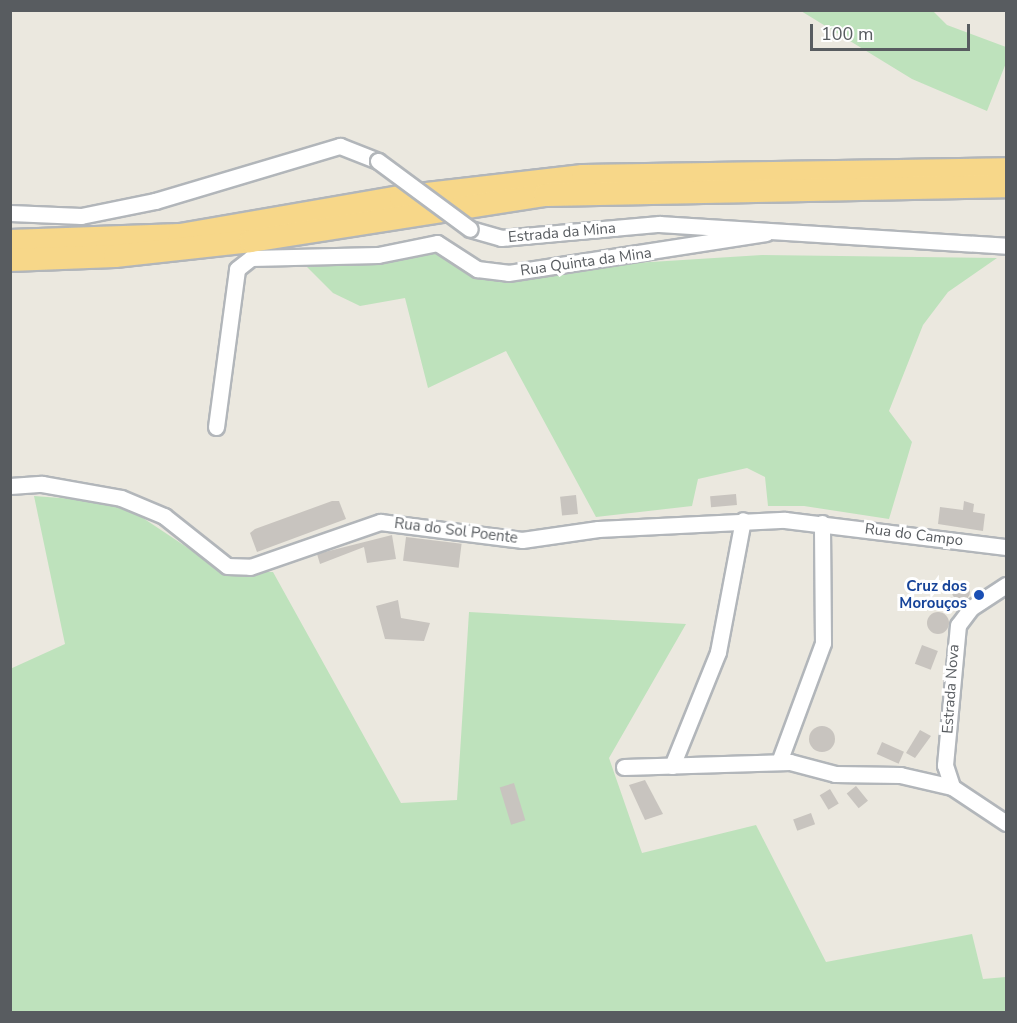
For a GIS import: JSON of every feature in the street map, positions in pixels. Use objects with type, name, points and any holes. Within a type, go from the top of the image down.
[{"type":"highway","points":[[10,240],[180,235],[401,197],[583,177],[1006,169]]},
{"type":"highway","points":[[10,260],[218,245],[545,195],[1006,186]]},
{"type":"street","name":"Estrada da Mina","points":[[10,213],[92,214],[340,146],[378,161],[470,229],[501,238],[658,224],[766,233],[1006,246]]},
{"type":"street","name":"Rua Quinta da Mina","points":[[216,427],[237,269],[251,258],[378,255],[437,243],[477,269],[508,273],[766,233]]},
{"type":"street","name":"Rua do Sol Poente","points":[[10,486],[42,484],[121,498],[164,516],[227,566],[250,567],[380,522],[522,540],[598,529],[743,520],[822,523]]},
{"type":"street","points":[[672,766],[718,651],[743,520]]},
{"type":"street","points":[[779,762],[823,642],[822,523]]},
{"type":"street","name":"Rua do Campo","points":[[822,523],[1006,547]]},
{"type":"street","name":"Estrada Nova","points":[[952,787],[945,765],[958,625],[971,608],[1006,585]]},
{"type":"street","points":[[624,767],[779,762],[835,774],[900,775],[952,787],[1006,823]]},
{"type":"green space","points":[[801,11],[933,11],[947,25],[1006,47],[1006,63],[987,111],[912,79]]},
{"type":"green space","points":[[439,252],[475,273],[762,255],[997,258],[948,292],[923,325],[889,411],[912,442],[889,519],[804,506],[768,506],[765,477],[747,468],[698,479],[692,506],[596,517],[506,351],[428,388],[405,298],[360,306],[333,293],[305,265],[307,260],[352,266]]},
{"type":"green space","points":[[34,496],[100,501],[134,512],[221,570],[273,572],[401,803],[457,800],[469,612],[686,624],[609,758],[642,853],[756,825],[826,962],[972,934],[983,979],[1006,977],[1006,1012],[11,1012],[10,669],[65,644]]},
{"type":"building","points":[[736,494],[737,505],[711,507],[710,496]]},
{"type":"building","points":[[576,495],[578,514],[562,516],[560,497]]},
{"type":"building","points":[[332,501],[339,501],[346,519],[257,552],[250,533],[255,529]]},
{"type":"building","points":[[964,501],[974,504],[973,512],[985,514],[983,531],[938,524],[940,507],[963,510]]},
{"type":"building","points":[[392,535],[396,559],[367,563],[364,547],[320,564],[317,554]]},
{"type":"building","points":[[406,537],[462,544],[459,568],[403,561]]},
{"type":"building","points":[[961,583],[967,586],[970,592],[967,598],[961,601],[955,598],[952,592],[955,586]]},
{"type":"building","points":[[398,600],[401,618],[430,623],[424,641],[385,639],[376,606]]},
{"type":"building","points":[[938,612],[946,615],[949,623],[946,631],[938,634],[930,631],[927,623],[930,615]]},
{"type":"building","points":[[922,645],[938,651],[931,670],[915,664]]},
{"type":"building","points":[[822,726],[831,730],[835,739],[831,748],[822,752],[813,748],[809,739],[813,730]]},
{"type":"building","points":[[920,730],[931,736],[915,758],[906,753]]},
{"type":"building","points":[[882,742],[904,752],[899,764],[877,754]]},
{"type":"building","points":[[645,780],[663,814],[645,820],[629,785]]},
{"type":"building","points":[[514,783],[525,820],[511,825],[500,787]]},
{"type":"building","points":[[856,786],[868,801],[859,808],[847,794]]},
{"type":"building","points":[[830,789],[839,804],[828,810],[820,795]]},
{"type":"building","points":[[811,813],[815,824],[797,831],[793,819]]},
{"type":"place","name":"Cruz dos Morouços","points":[[979,595]]}]
